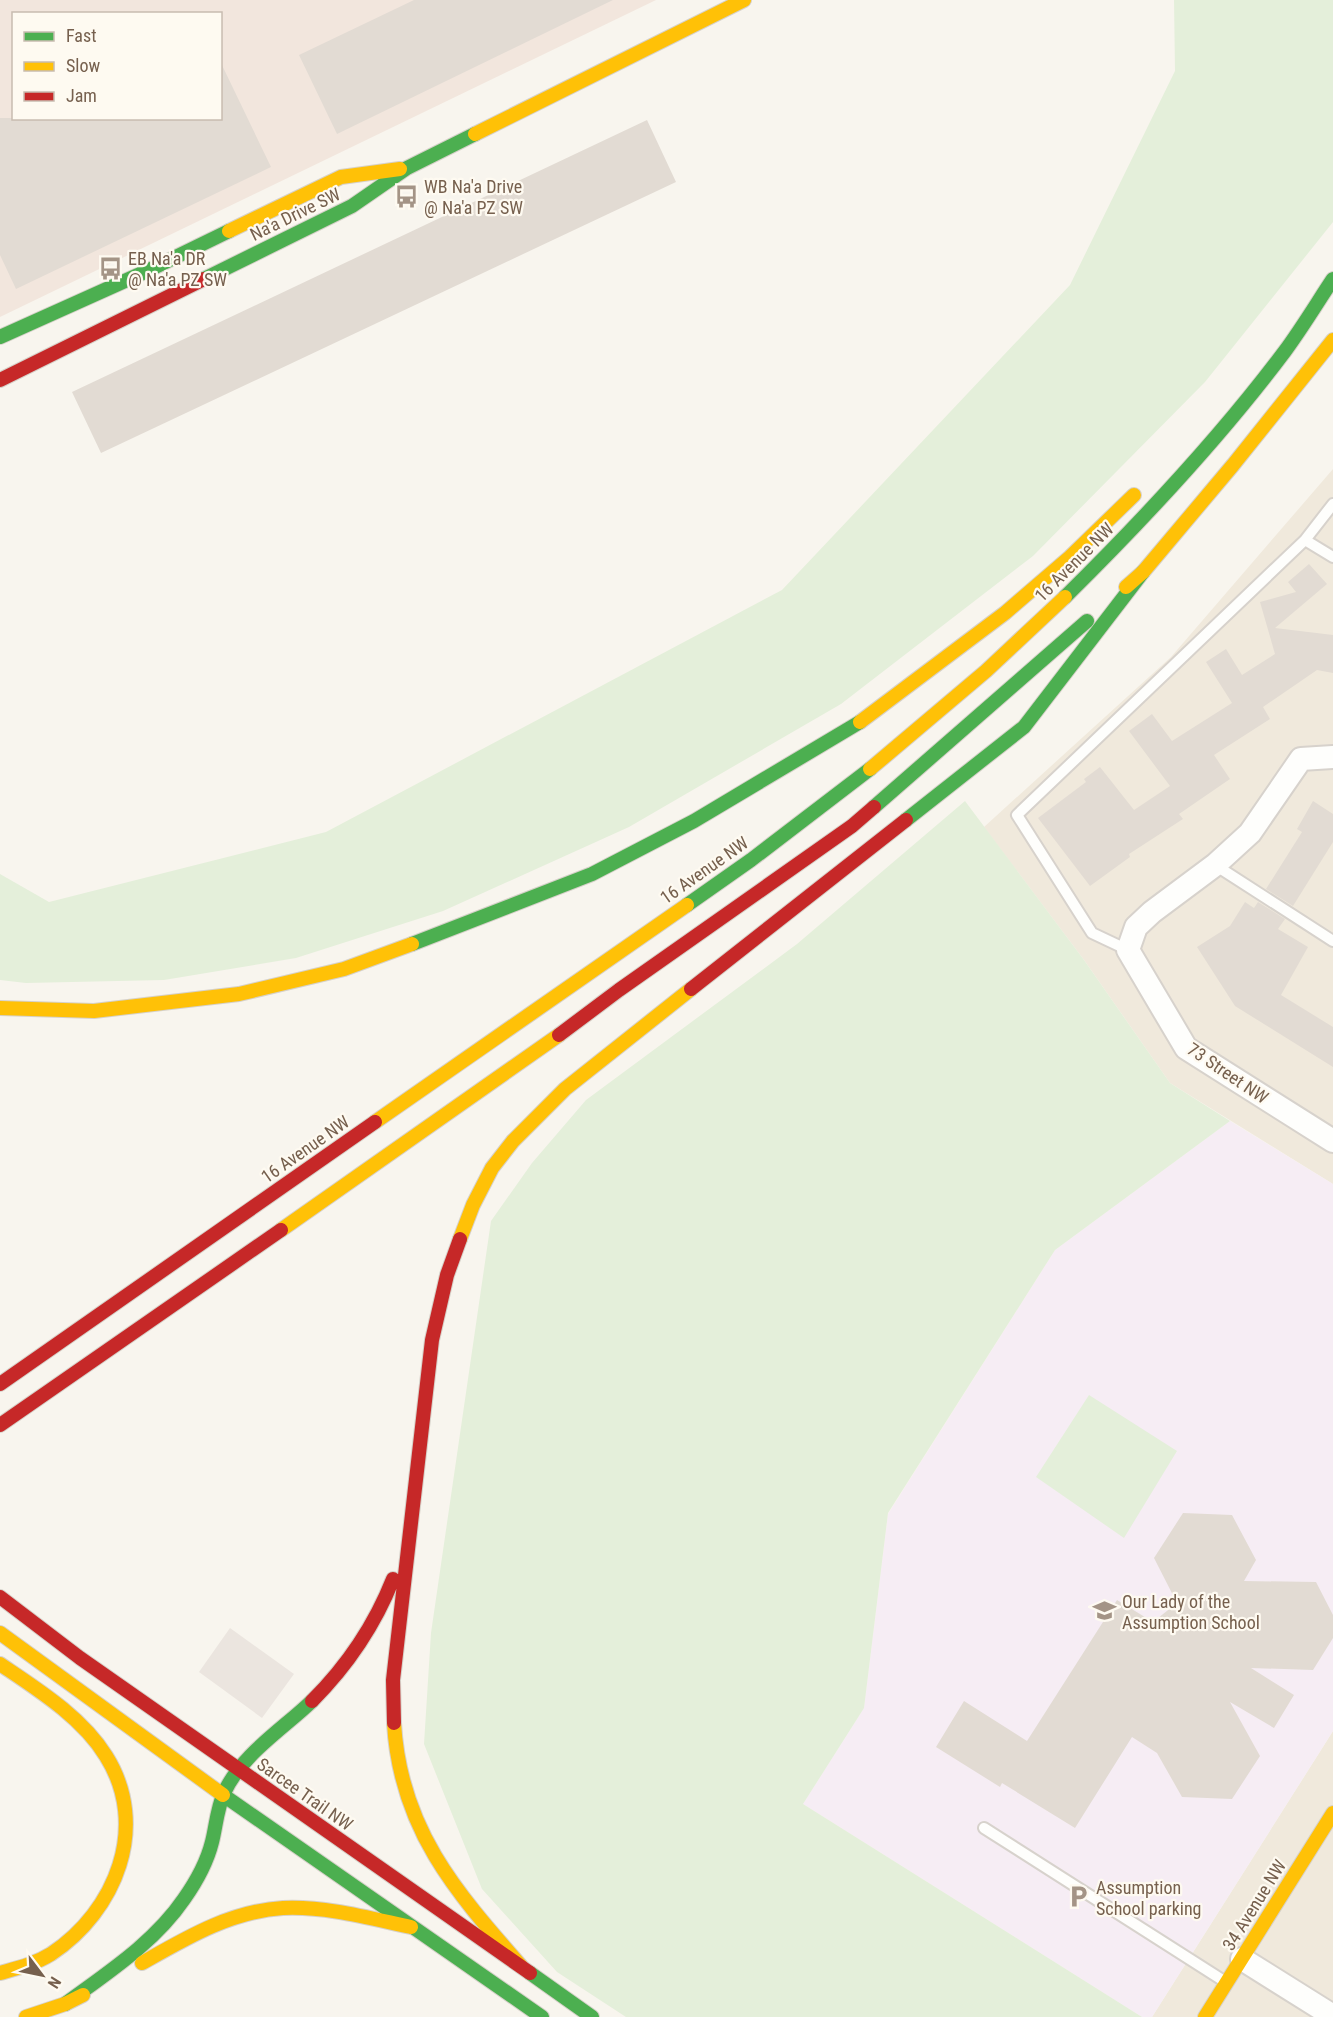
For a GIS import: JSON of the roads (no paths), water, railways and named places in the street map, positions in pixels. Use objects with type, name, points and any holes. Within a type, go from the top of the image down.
[{"type":"main road","name":"Na'a Drive SW","points":[[0,380],[352,206],[407,168],[744,0]]},
{"type":"main road","name":"Na'a Drive SW","points":[[0,337],[147,271],[341,177],[407,168]]},
{"type":"main road","points":[[1274,343],[1333,265]]},
{"type":"main road","name":"16 Avenue NW","points":[[0,1384],[750,860],[844,791],[929,721],[1042,620],[1164,494],[1285,351],[1333,279]]},
{"type":"main road","points":[[521,1966],[462,1899],[440,1866],[417,1821],[400,1771],[393,1680],[432,1340],[447,1275],[473,1205],[492,1168],[513,1141],[565,1089],[1024,727],[1143,572],[1233,465],[1333,340]]},
{"type":"main road","points":[[0,1008],[94,1011],[238,994],[344,969],[488,916],[592,874],[693,821],[858,724],[1005,613],[1070,557],[1147,483]]},
{"type":"main road","points":[[0,1425],[547,1044],[619,990],[852,826],[1143,572]]},
{"type":"main road","points":[[65,2004],[145,1945],[164,1926],[197,1877],[209,1851],[223,1795],[240,1770],[329,1684],[356,1653],[374,1624],[401,1558],[421,1440]]},
{"type":"main road","name":"Sarcee Trail NW","points":[[0,1597],[80,1658],[592,2017]]},
{"type":"main road","points":[[0,1633],[223,1795],[542,2017]]},
{"type":"main road","points":[[0,1664],[59,1707],[92,1739],[112,1766],[123,1797],[127,1820],[123,1855],[114,1880],[100,1906],[79,1932],[56,1951],[39,1961],[0,1972]]},
{"type":"main road","name":"34 Avenue NW","points":[[1205,2017],[1333,1813]]},
{"type":"main road","points":[[26,2017],[65,2004],[212,1926],[265,1910],[314,1909],[411,1927]]},
{"type":"street","points":[[1128,950],[1136,927],[1152,912],[1215,865],[1250,833],[1301,759],[1333,757]]},
{"type":"street","name":"73 Street NW","points":[[1128,950],[1185,1048],[1333,1141]]},
{"type":"street","points":[[1242,1959],[1333,2016]]},
{"type":"lane","points":[[1128,950],[1092,933],[1017,815],[1305,540],[1333,504]]},
{"type":"lane","points":[[1305,540],[1333,557]]},
{"type":"lane","points":[[1215,865],[1333,941]]},
{"type":"lane","points":[[984,1828],[1227,1983]]},
{"type":"place","name":"WB Na'a Drive @ Na'a PZ SW","points":[[406,196]]},
{"type":"place","name":"EB Na'a DR @ Na'a PZ SW","points":[[110,268]]},
{"type":"place","name":"Our Lady of the Assumption School","points":[[1104,1611]]},
{"type":"place","name":"Assumption School parking","points":[[1078,1897]]}]
